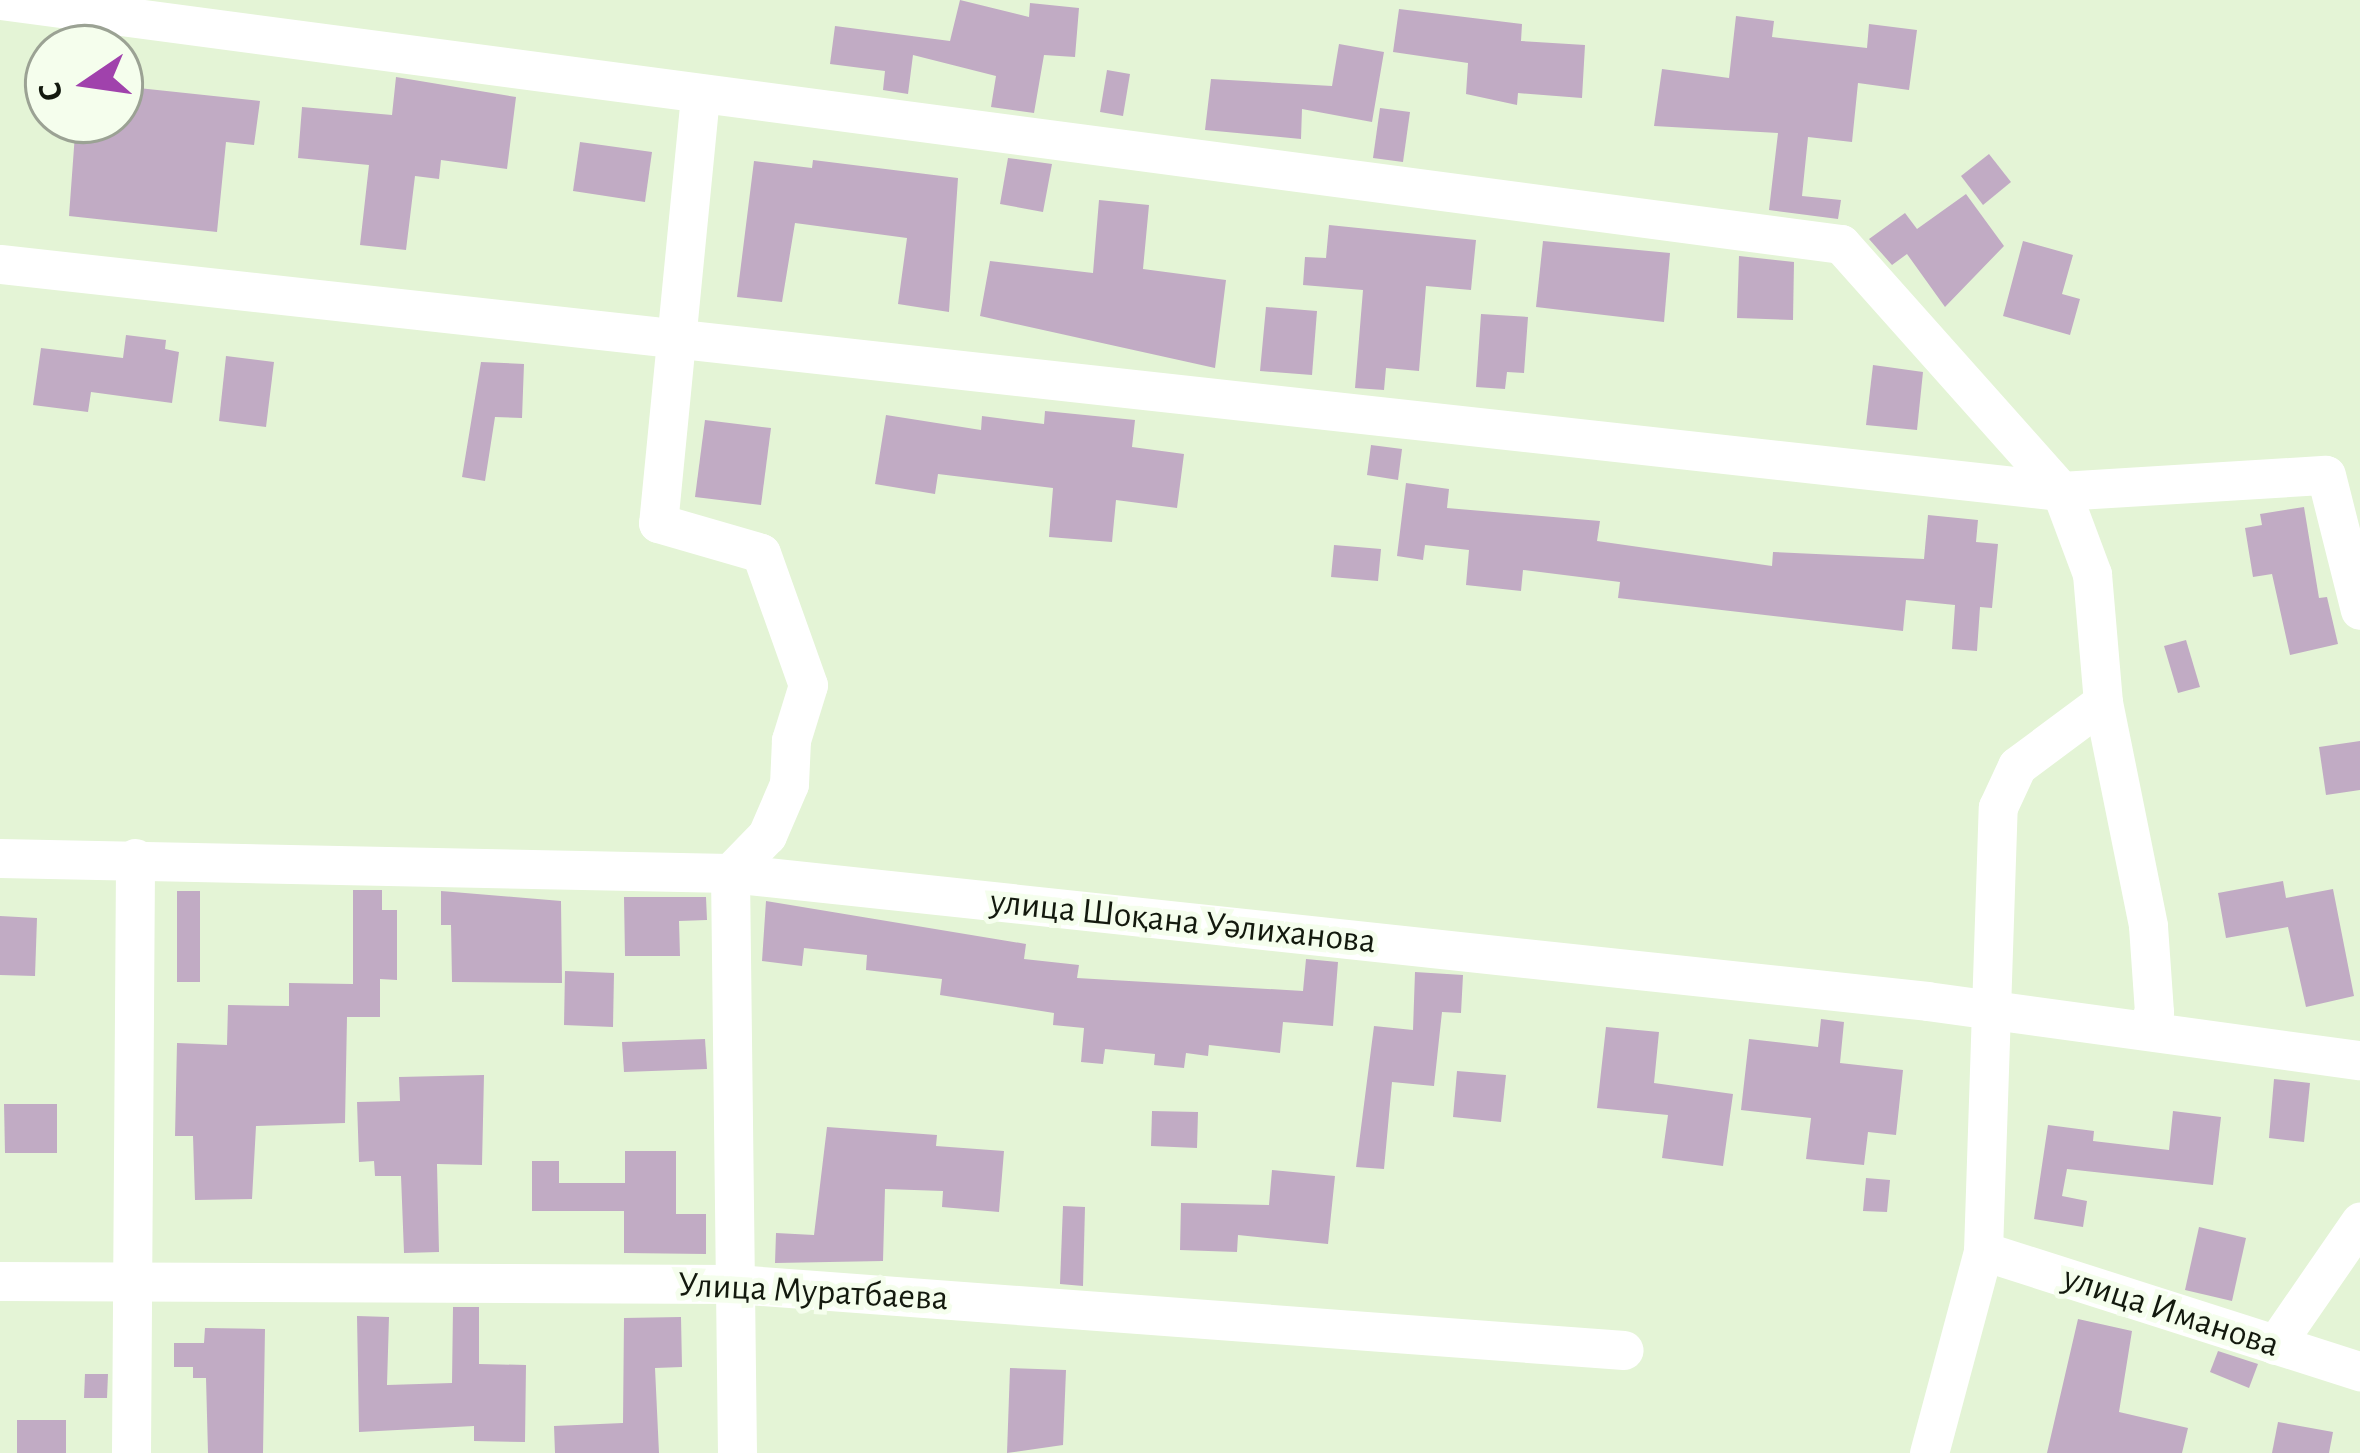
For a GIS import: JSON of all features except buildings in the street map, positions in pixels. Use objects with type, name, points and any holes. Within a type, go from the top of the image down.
[{"type":"street","points":[[0,0],[1841,244],[2061,491],[2092,574],[2103,702],[2152,959],[2154,1012],[2145,1030]]},
{"type":"street","points":[[700,96],[658,524],[761,553],[808,685],[791,740],[789,784],[767,835],[730,873],[737,1453]]},
{"type":"street","points":[[0,264],[675,343],[2061,491],[2326,476],[2360,610]]},
{"type":"street","points":[[1929,1453],[1983,1251],[1994,1053],[1989,1012],[1998,807],[2018,766],[2103,702]]},
{"type":"street","name":"улица Шоқана Уәлиханова","points":[[0,858],[730,873],[1989,1012],[2360,1060]]},
{"type":"street","points":[[131,1453],[135,858]]},
{"type":"street","points":[[2275,1346],[2360,1222]]},
{"type":"street","name":"улица Иманова","points":[[1983,1251],[2360,1371]]},
{"type":"street","name":"Улица Муратбаева","points":[[0,1281],[735,1284],[1624,1350]]}]
